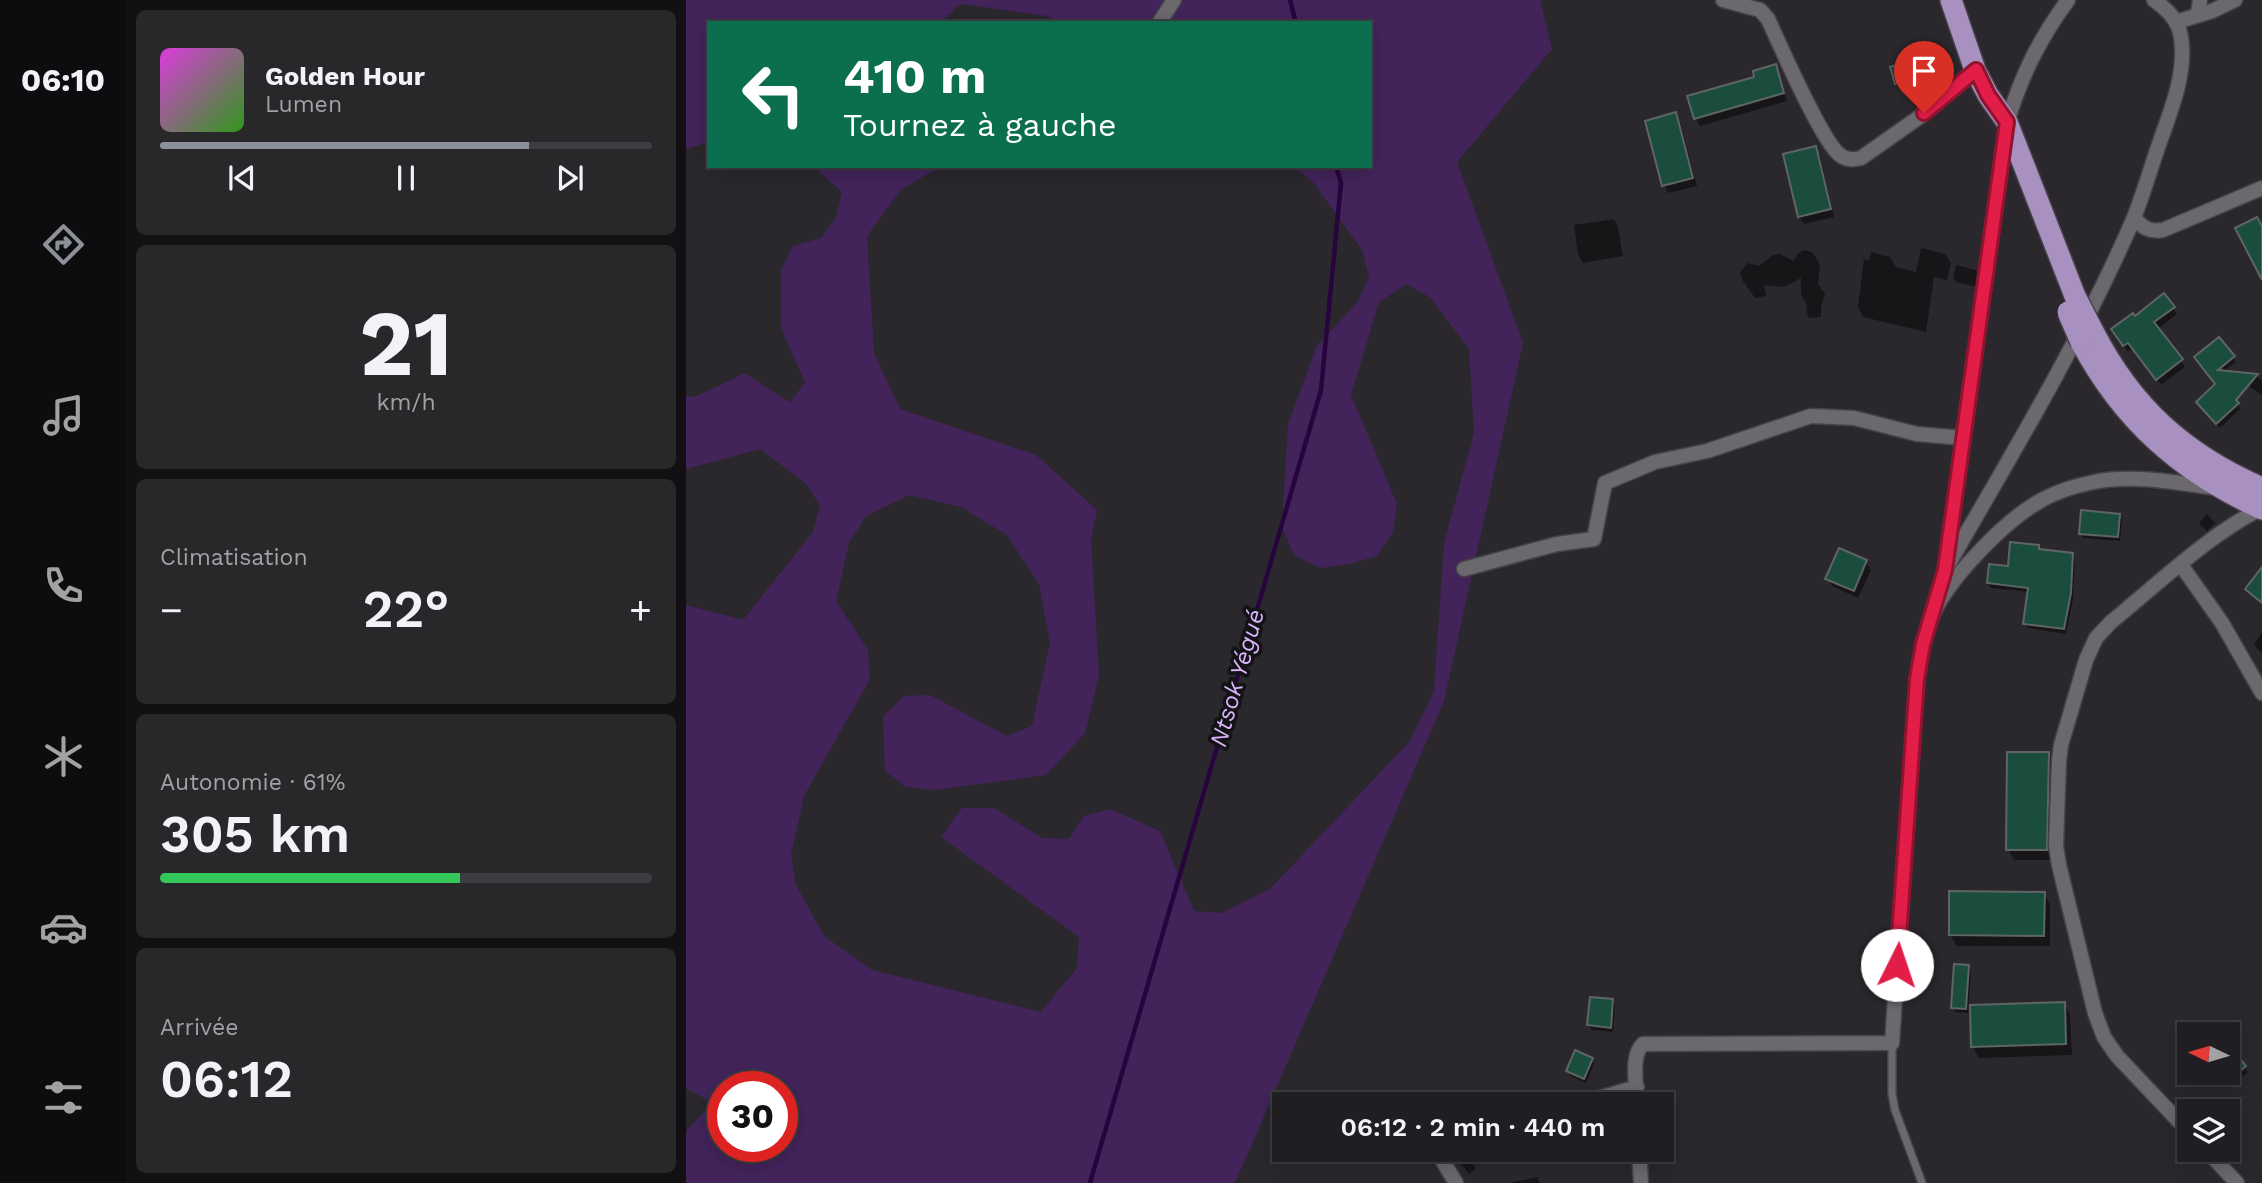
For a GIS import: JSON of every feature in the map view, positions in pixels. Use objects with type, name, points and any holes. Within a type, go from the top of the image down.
[{"type":"main road","points":[[1951,0],[1976,70],[1988,95],[2007,122],[2072,304]]},
{"type":"main road","points":[[1988,95],[2003,151],[2087,336],[2099,375],[2146,433],[2167,453],[2220,488],[2262,502]]},
{"type":"main road","points":[[2087,336],[2162,425],[2196,454],[2229,474],[2262,502]]},
{"type":"street","points":[[1160,21],[1174,0]]},
{"type":"street","points":[[1723,0],[1760,10],[1768,19],[1823,132],[1838,153],[1853,160],[1861,158],[1924,113],[1976,70]]},
{"type":"street","points":[[1637,1092],[1636,1057],[1643,1044],[1892,1043],[1917,679],[1923,644],[1945,570],[2007,122],[2021,78],[2047,28],[2068,0]]},
{"type":"street","points":[[1945,570],[2054,379],[2134,218],[2175,100],[2180,68],[2181,38],[2176,22],[2167,9],[2154,0]]},
{"type":"street","points":[[2176,22],[2199,7],[2235,0]]},
{"type":"street","points":[[2134,218],[2143,228],[2163,230],[2262,188]]},
{"type":"street","points":[[1464,569],[1557,544],[1594,539],[1605,483],[1655,462],[1707,451],[1811,416],[1854,418],[1917,434],[1963,438]]},
{"type":"street","points":[[1934,611],[1958,577],[2012,521],[2035,504],[2066,489],[2097,481],[2128,480],[2165,480],[2220,488]]},
{"type":"street","points":[[2177,1119],[2117,1056],[2104,1037],[2095,1013],[2056,846],[2059,761],[2085,660],[2096,638],[2111,622],[2262,502]]},
{"type":"street","points":[[2181,565],[2222,624],[2262,693]]},
{"type":"street","points":[[1620,1092],[1637,1087]]},
{"type":"street","points":[[1443,1162],[1456,1183]]},
{"type":"street","points":[[1639,1162],[1640,1183]]},
{"type":"street","points":[[2217,1162],[2237,1183]]},
{"type":"lane","points":[[1892,1043],[1892,1094],[1895,1110],[1922,1183]]},
{"type":"shaded area","points":[[686,0],[1540,0],[1552,49],[1457,162],[1523,343],[1444,701],[1274,1092],[1272,1092],[1272,1098],[1235,1183],[686,1183],[686,1131],[707,1109],[707,1162],[798,1162],[798,1071],[707,1071],[707,1100],[686,1088],[686,605],[743,620],[813,532],[820,505],[805,483],[760,449],[686,469],[686,396],[695,397],[745,373],[790,403],[805,382],[781,328],[781,270],[793,246],[821,238],[836,218],[842,192],[815,168],[938,168],[901,190],[867,236],[874,353],[900,409],[1036,455],[1097,510],[1091,539],[1099,675],[1085,733],[1046,775],[934,790],[906,787],[885,771],[883,717],[904,696],[930,695],[1007,736],[1032,726],[1050,643],[1039,584],[1007,535],[961,507],[909,495],[866,516],[849,543],[836,601],[868,650],[870,679],[804,796],[791,855],[796,885],[824,936],[872,970],[1041,1012],[1077,968],[1079,937],[941,837],[962,808],[994,808],[1042,838],[1069,839],[1084,816],[1110,809],[1160,831],[1194,911],[1222,913],[1271,888],[1410,741],[1434,691],[1444,543],[1474,433],[1469,349],[1431,298],[1407,284],[1379,302],[1351,395],[1397,504],[1393,532],[1377,556],[1349,564],[1321,568],[1294,555],[1282,526],[1288,424],[1317,346],[1357,303],[1369,277],[1362,250],[1313,182],[1296,168],[1372,168],[1372,21],[1056,21],[1047,16],[960,4],[942,21],[707,21],[707,143],[686,149]]},
{"type":"building","points":[[1915,59],[1921,76],[1895,84],[1890,67]]},
{"type":"building","points":[[1776,64],[1784,93],[1694,119],[1687,96],[1754,77],[1753,71]]},
{"type":"building","points":[[1676,112],[1693,178],[1662,186],[1645,121]]},
{"type":"building","points":[[1816,146],[1831,209],[1798,217],[1783,154]]},
{"type":"building","points":[[2257,217],[2262,226],[2262,280],[2235,228]]},
{"type":"building","points":[[2164,293],[2175,307],[2154,322],[2183,359],[2156,380],[2128,343],[2123,346],[2111,329],[2133,313],[2135,316]]},
{"type":"building","points":[[2219,337],[2235,356],[2218,370],[2258,374],[2236,400],[2239,403],[2216,424],[2196,402],[2215,384],[2194,357]]},
{"type":"building","points":[[2081,510],[2120,514],[2118,537],[2079,534]]},
{"type":"building","points":[[2010,542],[2073,553],[2071,593],[2064,629],[2023,624],[2028,588],[1987,583],[1989,564],[2008,566]]},
{"type":"building","points":[[1839,548],[1867,560],[1854,591],[1825,579]]},
{"type":"building","points":[[2262,567],[2262,603],[2245,589]]},
{"type":"building","points":[[2007,752],[2049,752],[2047,850],[2006,850]]},
{"type":"building","points":[[1949,891],[2045,892],[2044,936],[1949,935]]},
{"type":"building","points":[[1954,964],[1969,965],[1966,1009],[1951,1008]]},
{"type":"building","points":[[1590,997],[1613,999],[1611,1028],[1587,1025]]},
{"type":"building","points":[[2065,1002],[2066,1044],[1971,1047],[1970,1005]]},
{"type":"building","points":[[1575,1050],[1593,1058],[1584,1079],[1566,1071]]},
{"type":"building","points":[[2240,1059],[2246,1066],[2240,1072]]},
{"type":"waterway","name":"Ntsok Yégué","points":[[1290,0],[1295,21]]},
{"type":"waterway","name":"Ntsok Yégué","points":[[1090,1183],[1321,390],[1341,183],[1337,168]]},
{"type":"route","points":[[1897,965],[1917,679],[1923,644],[1945,570],[2007,122],[1988,95],[1976,70],[1924,113]]}]
